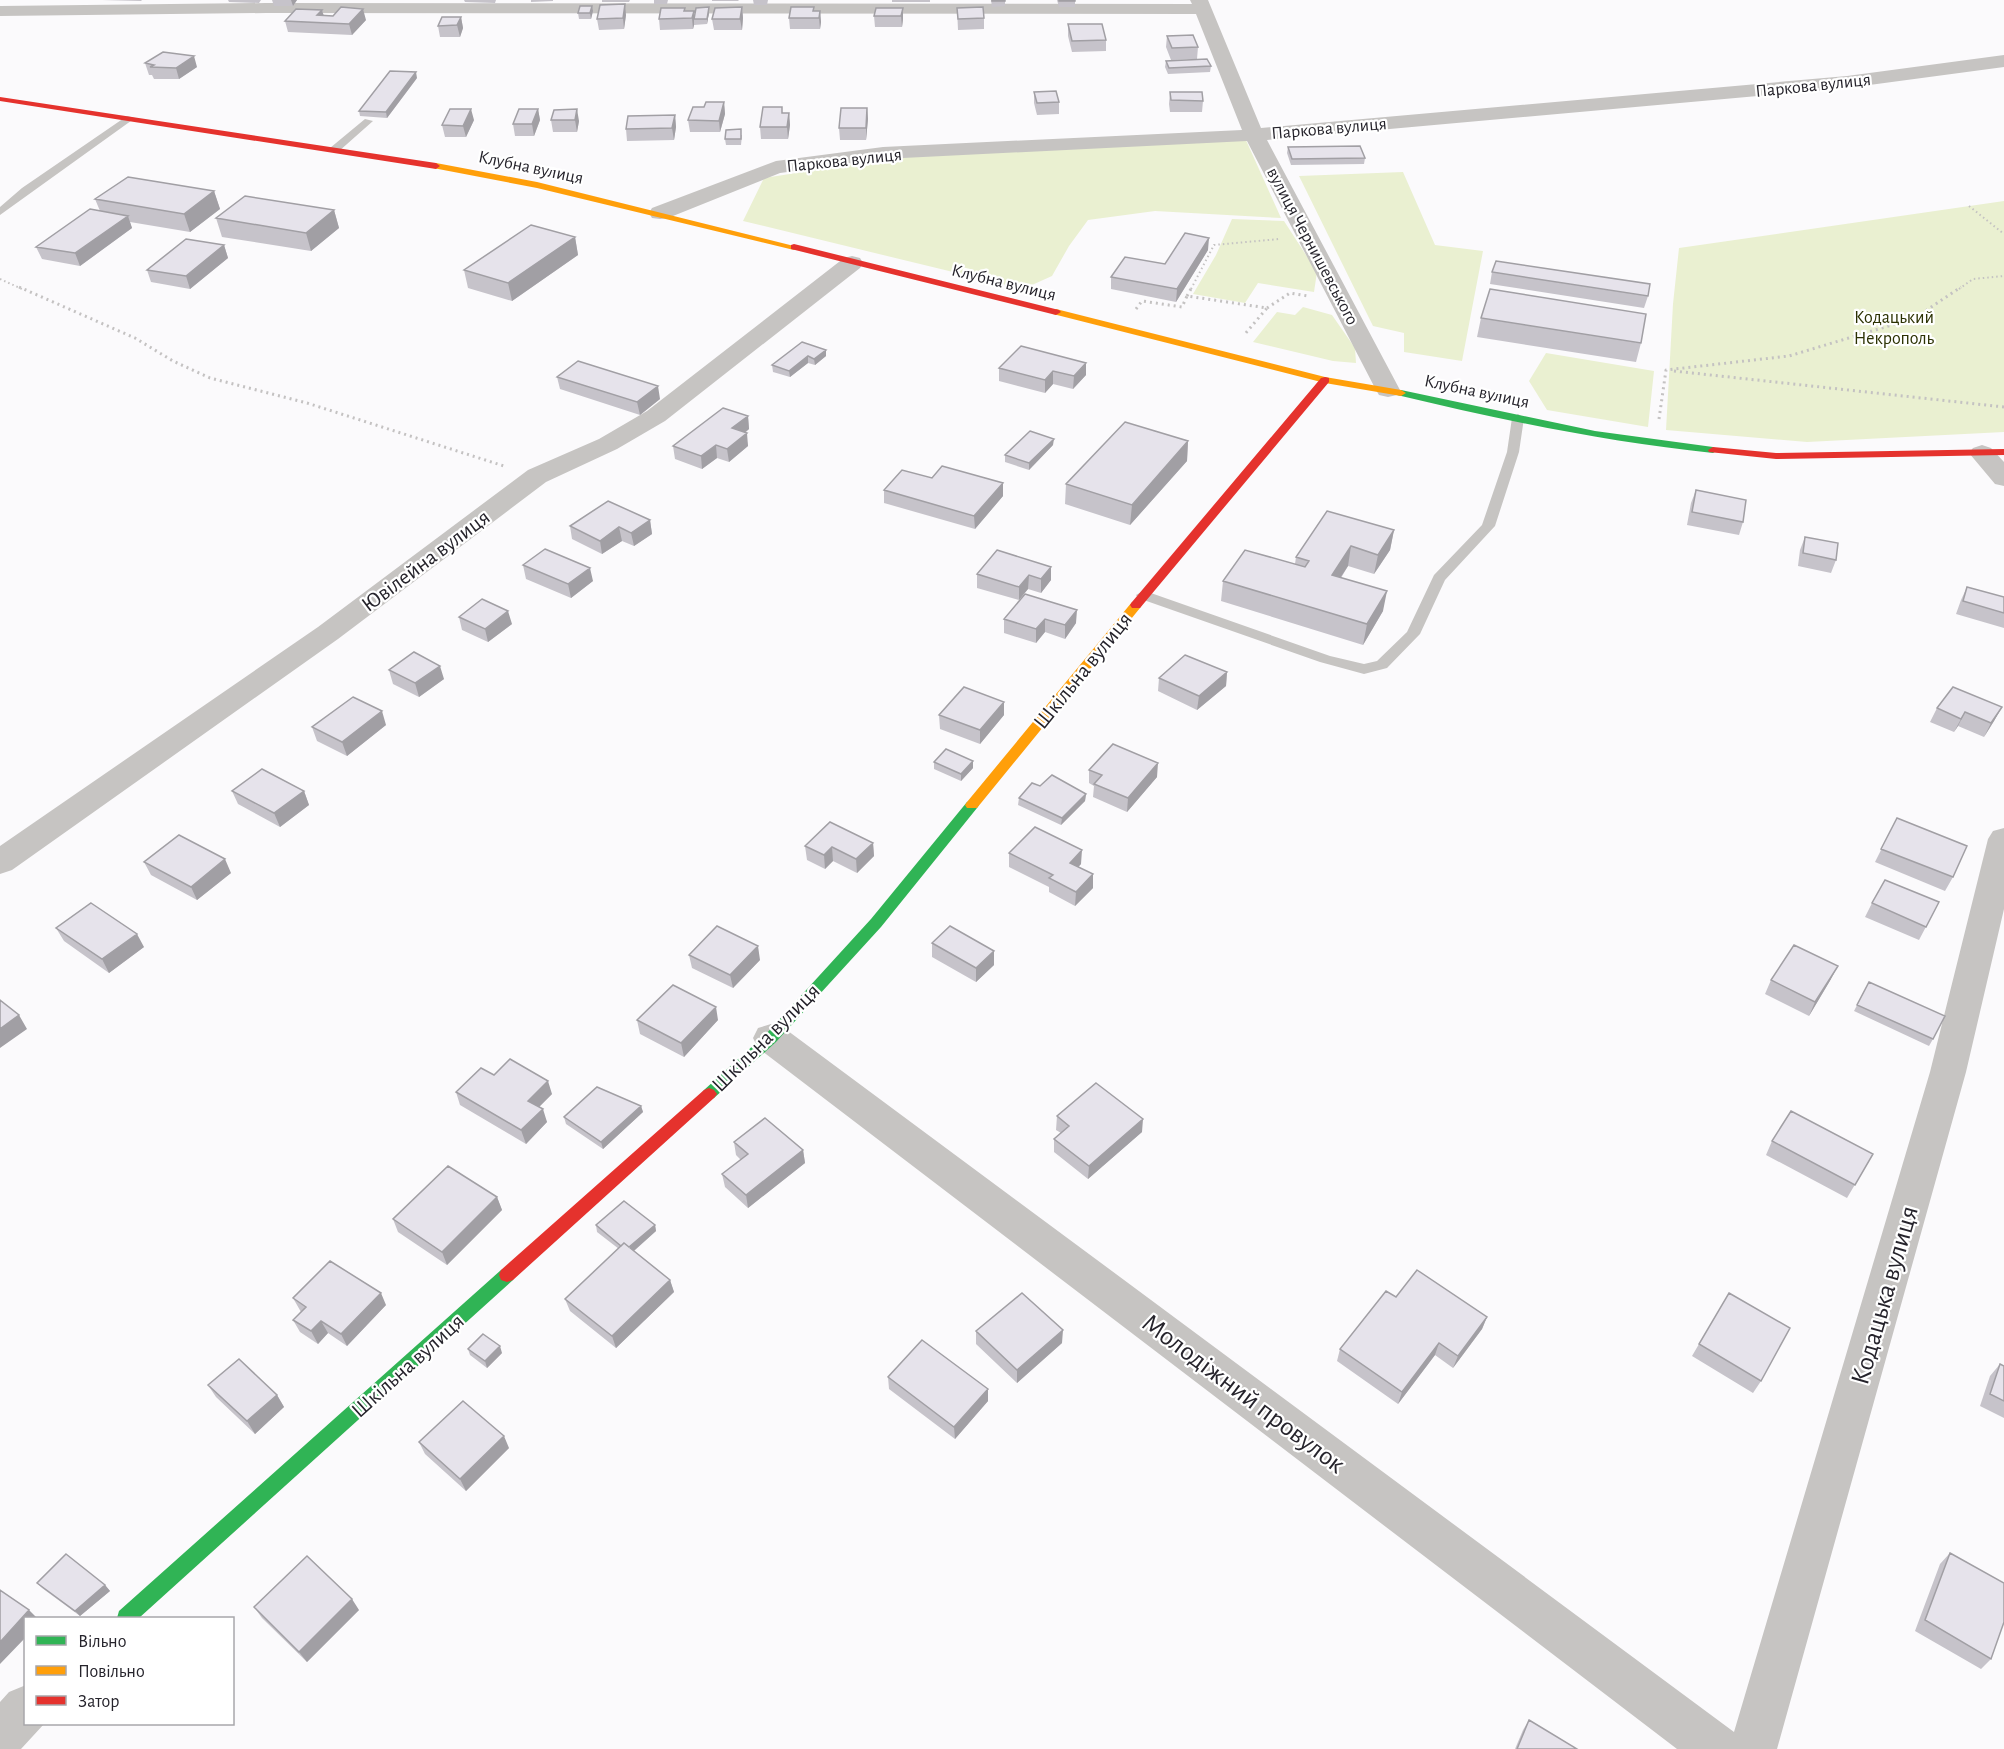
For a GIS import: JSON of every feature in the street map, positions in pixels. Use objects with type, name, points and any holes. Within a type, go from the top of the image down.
[{"type":"street","points":[[0,11],[1201,5]]},
{"type":"street","name":"вулиця Чернишевського","points":[[1201,5],[1254,135],[1388,390]]},
{"type":"street","name":"Паркова вулиця","points":[[660,213],[776,167],[883,153],[1254,135],[1846,82],[2004,61]]},
{"type":"street","name":"Клубна вулиця","points":[[0,99],[334,150],[537,185],[660,213],[1325,380],[1388,390],[1655,444],[1776,456],[1993,452]]},
{"type":"street","name":"Ювілейна вулиця","points":[[0,862],[328,633],[537,476],[608,444],[656,416],[852,263]]},
{"type":"street","name":"Шкільна вулиця","points":[[127,1617],[771,1038],[876,923],[1143,595],[1325,380]]},
{"type":"street","points":[[1993,452],[2004,478]]},
{"type":"street","name":"Кодацька вулиця","points":[[1753,1749],[1948,1072],[2004,838]]},
{"type":"street","name":"Молодіжний провулок","points":[[771,1038],[1717,1749]]},
{"type":"street","points":[[0,1736],[24,1711]]},
{"type":"lane","points":[[0,212],[26,190],[130,118]]},
{"type":"lane","points":[[334,150],[368,121]]},
{"type":"lane","points":[[1143,595],[1324,659],[1364,669],[1382,665],[1413,633],[1439,578],[1488,526],[1513,452],[1518,418]]},
{"type":"path","points":[[1969,206],[2004,234]]},
{"type":"path","points":[[1121,329],[1142,301],[1182,308],[1215,245],[1307,236]]},
{"type":"path","points":[[1666,370],[1789,356],[1915,318],[1973,279],[2004,276]]},
{"type":"path","points":[[0,279],[135,338],[172,361],[210,378],[307,403],[537,476]]},
{"type":"path","points":[[1227,355],[1267,308],[1290,293],[1341,301]]},
{"type":"path","points":[[1187,296],[1267,308]]},
{"type":"path","points":[[1666,370],[2004,407]]},
{"type":"path","points":[[1655,444],[1666,370]]},
{"type":"green space","points":[[1245,138],[1281,218],[1155,211],[1088,220],[1069,246],[1052,276],[1023,289],[743,221],[764,178],[893,158]]},
{"type":"green space","points":[[1403,172],[1435,245],[1483,251],[1462,361],[1404,352],[1404,333],[1373,326],[1299,176]]},
{"type":"green space","name":"Кодацький Некрополь","points":[[2004,201],[2004,432],[1807,442],[1666,430],[1673,304],[1679,248]]},
{"type":"green space","points":[[1232,219],[1284,221],[1317,272],[1314,292],[1258,283],[1245,303],[1193,294],[1216,255]]},
{"type":"green space","points":[[1303,307],[1332,315],[1355,348],[1356,363],[1333,361],[1253,342],[1277,312],[1295,315]]},
{"type":"green space","points":[[1546,353],[1654,371],[1648,427],[1547,410],[1529,381]]},
{"type":"building","points":[[625,4],[623,18],[597,19],[600,5]]},
{"type":"building","points":[[580,6],[592,6],[590,13],[578,13]]},
{"type":"building","points":[[341,7],[363,9],[349,24],[285,21],[296,9],[322,10],[317,15],[333,16]]},
{"type":"building","points":[[709,7],[707,19],[694,19],[696,8]]},
{"type":"building","points":[[742,7],[740,19],[712,19],[715,8]]},
{"type":"building","points":[[791,7],[814,7],[813,11],[820,11],[819,18],[789,18]]},
{"type":"building","points":[[983,7],[984,18],[958,19],[957,8]]},
{"type":"building","points":[[661,8],[685,8],[684,11],[694,11],[692,18],[659,19]]},
{"type":"building","points":[[876,8],[903,8],[901,16],[874,16]]},
{"type":"building","points":[[442,17],[461,17],[457,25],[438,26]]},
{"type":"building","points":[[1068,24],[1102,24],[1106,40],[1072,41]]},
{"type":"building","points":[[1193,35],[1198,47],[1172,48],[1167,36]]},
{"type":"building","points":[[163,52],[194,56],[176,68],[150,67],[154,65],[145,63]]},
{"type":"building","points":[[1207,59],[1211,66],[1169,68],[1166,61]]},
{"type":"building","points":[[390,71],[416,72],[386,112],[359,111]]},
{"type":"building","points":[[1056,91],[1059,102],[1037,103],[1034,92]]},
{"type":"building","points":[[1170,92],[1202,92],[1203,101],[1171,100]]},
{"type":"building","points":[[706,102],[724,102],[719,121],[688,120],[693,107],[704,107]]},
{"type":"building","points":[[763,107],[782,107],[782,113],[789,113],[787,127],[760,127]]},
{"type":"building","points":[[841,108],[867,108],[866,128],[839,128]]},
{"type":"building","points":[[450,109],[471,109],[463,126],[442,125]]},
{"type":"building","points":[[519,109],[538,109],[532,124],[513,124]]},
{"type":"building","points":[[577,109],[575,120],[551,120],[554,110]]},
{"type":"building","points":[[675,115],[672,128],[626,129],[628,116]]},
{"type":"building","points":[[741,129],[741,139],[725,139],[726,130]]},
{"type":"building","points":[[1360,146],[1365,158],[1292,159],[1288,147]]},
{"type":"building","points":[[128,177],[214,191],[184,214],[95,199]]},
{"type":"building","points":[[245,196],[334,210],[306,233],[216,218]]},
{"type":"building","points":[[90,209],[128,216],[75,253],[36,247]]},
{"type":"building","points":[[531,225],[575,237],[508,283],[464,270]]},
{"type":"building","points":[[1185,233],[1209,238],[1177,289],[1111,277],[1125,257],[1165,264]]},
{"type":"building","points":[[186,239],[224,245],[186,276],[147,270]]},
{"type":"building","points":[[1496,261],[1650,284],[1648,296],[1492,272]]},
{"type":"building","points":[[1490,289],[1646,314],[1641,343],[1481,318]]},
{"type":"building","points":[[802,342],[826,350],[814,359],[808,356],[789,371],[772,365]]},
{"type":"building","points":[[1021,346],[1086,363],[1074,376],[1053,371],[1045,380],[999,368]]},
{"type":"building","points":[[578,361],[658,386],[637,402],[557,377]]},
{"type":"building","points":[[723,408],[748,416],[732,428],[747,433],[727,449],[716,445],[701,456],[673,446]]},
{"type":"building","points":[[1125,422],[1188,441],[1132,505],[1066,484]]},
{"type":"building","points":[[1030,431],[1054,439],[1029,463],[1005,455]]},
{"type":"building","points":[[942,466],[1003,483],[974,516],[884,490],[902,470],[932,478]]},
{"type":"building","points":[[1696,490],[1746,500],[1743,522],[1692,512]]},
{"type":"building","points":[[608,501],[650,520],[631,533],[619,527],[600,541],[570,526]]},
{"type":"building","points":[[1327,511],[1394,530],[1378,555],[1351,546],[1332,575],[1387,591],[1367,624],[1223,581],[1245,550],[1305,567],[1309,561],[1296,557]]},
{"type":"building","points":[[1805,537],[1838,543],[1836,560],[1803,553]]},
{"type":"building","points":[[545,549],[590,568],[568,584],[523,565]]},
{"type":"building","points":[[997,550],[1051,567],[1041,579],[1029,575],[1019,587],[977,574]]},
{"type":"building","points":[[1967,587],[2004,597],[2004,613],[1963,601]]},
{"type":"building","points":[[1025,594],[1077,610],[1065,625],[1045,619],[1036,629],[1004,619]]},
{"type":"building","points":[[482,599],[508,611],[485,629],[459,617]]},
{"type":"building","points":[[414,652],[440,666],[415,683],[389,670]]},
{"type":"building","points":[[1185,655],[1227,672],[1199,696],[1159,678]]},
{"type":"building","points":[[964,687],[1004,702],[980,730],[939,715]]},
{"type":"building","points":[[1953,687],[2002,707],[1991,723],[1965,712],[1961,719],[1937,708]]},
{"type":"building","points":[[353,697],[382,711],[342,742],[312,727]]},
{"type":"building","points":[[1113,744],[1158,763],[1128,798],[1094,784],[1102,775],[1089,770]]},
{"type":"building","points":[[946,749],[973,761],[961,774],[934,762]]},
{"type":"building","points":[[262,769],[304,791],[274,813],[232,791]]},
{"type":"building","points":[[1052,775],[1086,794],[1062,818],[1019,798],[1032,783],[1040,786]]},
{"type":"building","points":[[1897,818],[1967,846],[1953,877],[1881,849]]},
{"type":"building","points":[[830,822],[873,843],[856,859],[832,847],[824,855],[805,846]]},
{"type":"building","points":[[1035,827],[1082,850],[1070,863],[1093,874],[1076,892],[1049,878],[1053,875],[1009,853]]},
{"type":"building","points":[[179,835],[225,859],[191,887],[144,862]]},
{"type":"building","points":[[1885,880],[1939,902],[1926,927],[1872,903]]},
{"type":"building","points":[[91,903],[137,934],[102,959],[56,928]]},
{"type":"building","points":[[717,926],[758,946],[730,975],[689,955]]},
{"type":"building","points":[[950,926],[994,951],[976,968],[932,943]]},
{"type":"building","points":[[1794,945],[1838,966],[1815,1002],[1771,980]]},
{"type":"building","points":[[1869,982],[1945,1016],[1933,1039],[1857,1005]]},
{"type":"building","points":[[673,985],[716,1007],[681,1043],[637,1020]]},
{"type":"building","points":[[0,1000],[19,1015],[0,1029]]},
{"type":"building","points":[[510,1059],[548,1081],[528,1101],[543,1109],[521,1130],[456,1092],[481,1068],[494,1075]]},
{"type":"building","points":[[1096,1083],[1143,1119],[1089,1166],[1054,1139],[1069,1126],[1057,1116]]},
{"type":"building","points":[[597,1087],[641,1106],[601,1142],[564,1117]]},
{"type":"building","points":[[1791,1111],[1873,1154],[1855,1185],[1772,1141]]},
{"type":"building","points":[[765,1118],[803,1150],[746,1195],[722,1174],[748,1154],[734,1142]]},
{"type":"building","points":[[448,1166],[497,1197],[442,1252],[393,1219]]},
{"type":"building","points":[[624,1201],[655,1225],[629,1247],[624,1243],[621,1246],[596,1225]]},
{"type":"building","points":[[624,1243],[670,1280],[612,1336],[565,1299]]},
{"type":"building","points":[[330,1261],[381,1293],[341,1334],[321,1321],[311,1331],[293,1320],[306,1307],[293,1298]]},
{"type":"building","points":[[1417,1270],[1487,1317],[1458,1356],[1439,1343],[1402,1392],[1340,1349],[1386,1291],[1396,1297]]},
{"type":"building","points":[[1022,1293],[1063,1330],[1017,1370],[976,1331]]},
{"type":"building","points":[[1729,1293],[1790,1328],[1761,1381],[1699,1344]]},
{"type":"building","points":[[483,1334],[500,1346],[485,1361],[468,1349]]},
{"type":"building","points":[[922,1340],[988,1389],[954,1427],[888,1377]]},
{"type":"building","points":[[239,1359],[277,1395],[247,1421],[208,1385]]},
{"type":"building","points":[[2000,1364],[2004,1366],[2004,1401],[1990,1394]]},
{"type":"building","points":[[463,1401],[504,1436],[460,1479],[419,1442]]},
{"type":"building","points":[[1950,1553],[2004,1583],[2004,1622],[1991,1659],[1925,1620]]},
{"type":"building","points":[[66,1554],[105,1585],[75,1611],[37,1583]]},
{"type":"building","points":[[307,1556],[352,1599],[299,1652],[254,1607]]},
{"type":"building","points":[[0,1590],[29,1610],[0,1642]]},
{"type":"building","points":[[1529,1720],[1577,1749],[1517,1749]]},
{"type":"traffic: fast","points":[[1401,393],[1595,434],[1713,450]]},
{"type":"traffic: fast","points":[[709,1094],[771,1038],[876,923],[972,805]]},
{"type":"traffic: fast","points":[[127,1617],[507,1275]]},
{"type":"traffic: slow","points":[[436,166],[537,185],[794,247]]},
{"type":"traffic: slow","points":[[1056,312],[1325,380],[1401,393]]},
{"type":"traffic: slow","points":[[972,805],[1136,605]]},
{"type":"traffic: jam","points":[[0,99],[436,166]]},
{"type":"traffic: jam","points":[[794,247],[1056,312]]},
{"type":"traffic: jam","points":[[1136,605],[1325,380]]},
{"type":"traffic: jam","points":[[1713,450],[1776,456],[2004,452]]},
{"type":"traffic: jam","points":[[507,1275],[709,1094]]}]
